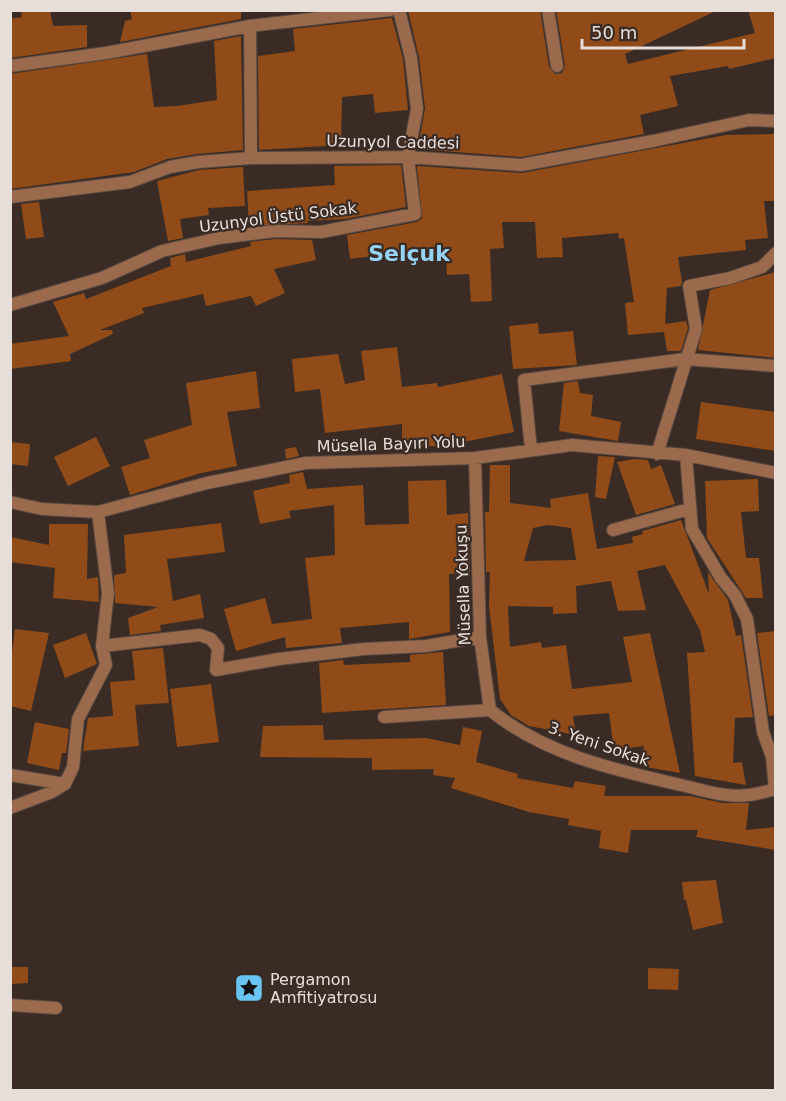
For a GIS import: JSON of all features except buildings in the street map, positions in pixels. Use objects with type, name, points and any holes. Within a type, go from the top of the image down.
[{"type":"street","points":[[10,66],[106,53],[250,26],[390,10]]},
{"type":"street","points":[[399,10],[411,57],[417,110],[408,157]]},
{"type":"street","points":[[548,10],[557,66]]},
{"type":"street","points":[[250,26],[251,158]]},
{"type":"street","name":"Uzunyol Caddesi","points":[[10,197],[129,182],[170,167],[198,162],[251,158],[408,157],[520,165],[653,141],[739,122],[776,121]]},
{"type":"street","name":"Uzunyol Üstü Sokak","points":[[10,305],[102,278],[162,251],[219,238],[275,231],[321,232],[415,214],[408,157]]},
{"type":"street","points":[[657,454],[684,359],[696,329],[688,286],[730,278],[762,267],[776,253]]},
{"type":"street","points":[[531,449],[524,380],[684,359],[776,366]]},
{"type":"street","name":"Müsella Bayırı Yolu","points":[[10,502],[42,509],[98,512],[207,483],[306,463],[475,458],[531,449],[572,446],[686,455],[776,473]]},
{"type":"street","points":[[686,455],[692,529],[721,578],[735,595],[747,619],[763,732],[772,758],[775,789]]},
{"type":"street","name":"Müsella Yokuşu","points":[[475,458],[480,638],[490,711]]},
{"type":"street","points":[[614,530],[690,509]]},
{"type":"street","points":[[10,808],[52,792],[65,784],[73,767],[78,719],[106,665],[102,646],[108,593],[98,512]]},
{"type":"street","points":[[102,646],[200,635],[212,639],[219,648],[216,670],[279,659],[364,649],[426,646],[480,638]]},
{"type":"street","points":[[384,717],[490,711]]},
{"type":"street","name":"3. Yeni Sokak","points":[[490,711],[513,729],[563,752],[624,772],[717,794],[747,796],[775,789]]},
{"type":"street","points":[[10,775],[65,784]]},
{"type":"street","points":[[10,1005],[56,1008]]},
{"type":"place","name":"Pergamon Amfitiyatrosu","points":[[249,988]]},
{"type":"district","name":"Selçuk","points":[[409,253]]}]
